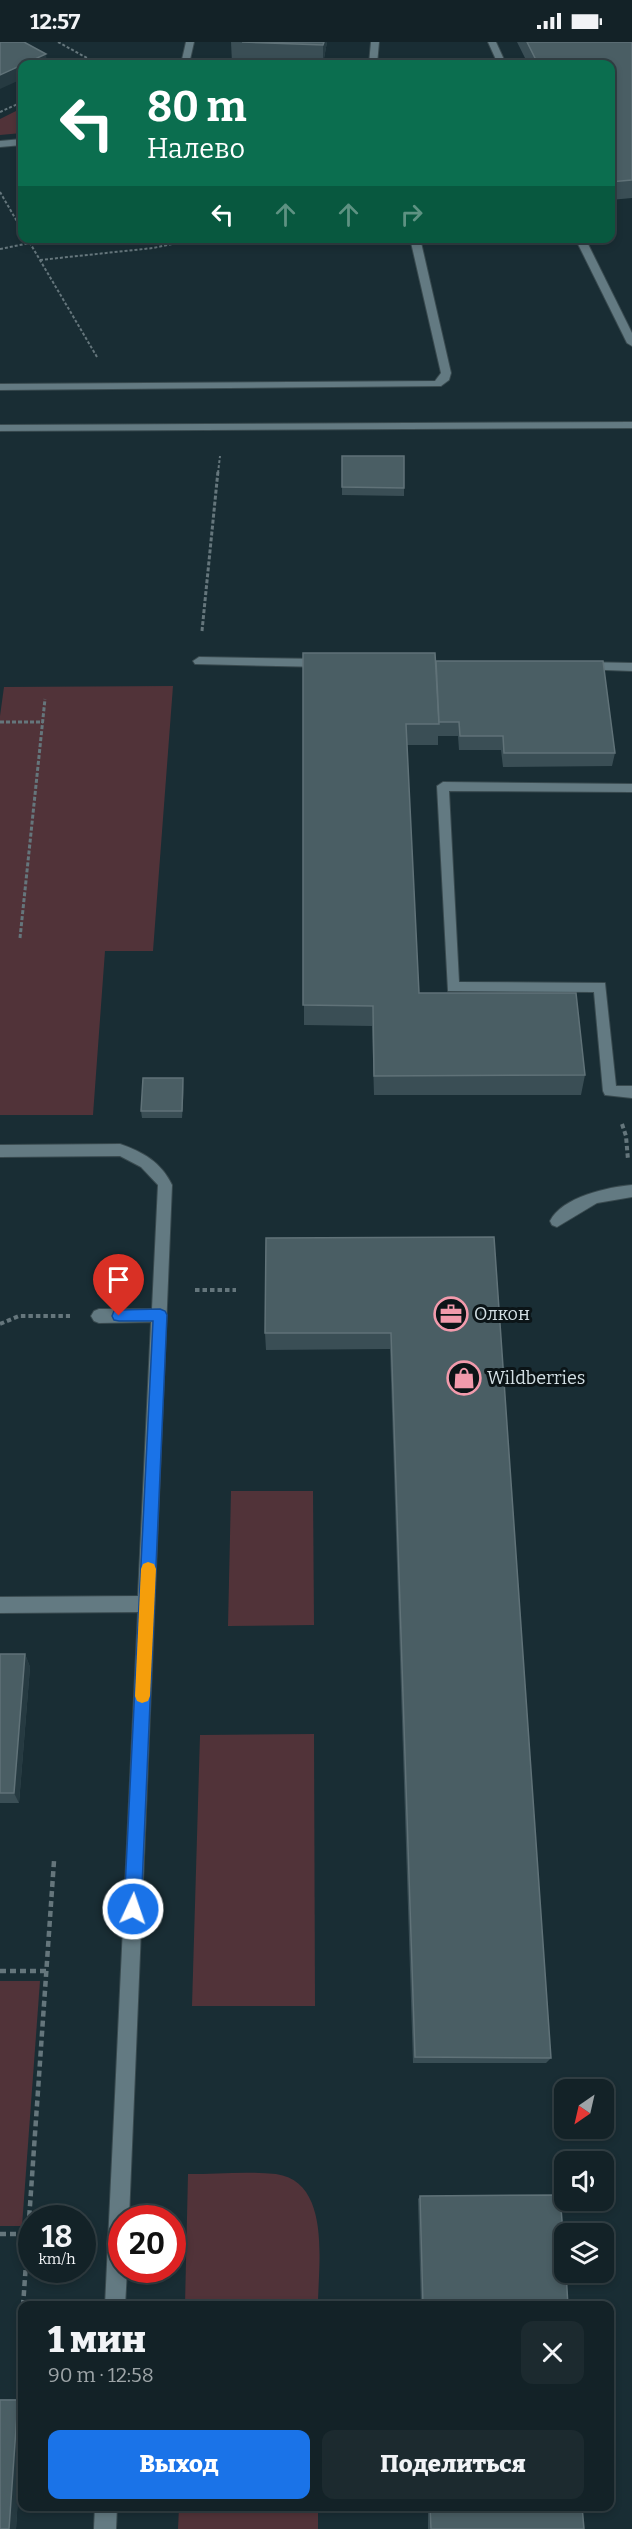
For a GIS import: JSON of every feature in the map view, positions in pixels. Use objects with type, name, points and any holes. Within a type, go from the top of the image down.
[{"type":"street","points":[[186,60],[190,42]]},
{"type":"street","points":[[373,60],[375,42]]},
{"type":"street","points":[[492,42],[500,60]]},
{"type":"street","points":[[0,144],[18,142]]},
{"type":"street","points":[[0,387],[437,384],[445,378],[446,373],[416,243]]},
{"type":"street","points":[[582,243],[632,343]]},
{"type":"street","points":[[0,428],[632,425]]},
{"type":"street","points":[[199,661],[340,663]]},
{"type":"street","points":[[573,666],[632,667]]},
{"type":"street","points":[[632,788],[443,786],[453,987],[600,987],[610,1091],[632,1092]]},
{"type":"street","points":[[0,1151],[120,1150],[138,1156],[152,1166],[165,1185],[115,2301]]},
{"type":"street","points":[[557,1221],[572,1208],[598,1195],[631,1191]]},
{"type":"street","points":[[99,1316],[160,1315]]},
{"type":"street","points":[[0,1605],[147,1604]]},
{"type":"street","points":[[105,2529],[106,2511]]},
{"type":"path","points":[[58,42],[89,60]]},
{"type":"path","points":[[0,112],[18,104]]},
{"type":"path","points":[[0,192],[18,223]]},
{"type":"path","points":[[0,249],[30,243],[114,387]]},
{"type":"path","points":[[40,260],[153,248],[177,243]]},
{"type":"path","points":[[199,661],[222,427]]},
{"type":"path","points":[[20,938],[45,699]]},
{"type":"path","points":[[0,722],[43,722]]},
{"type":"path","points":[[610,1091],[626,1136],[631,1191]]},
{"type":"path","points":[[161,1290],[236,1290]]},
{"type":"path","points":[[0,1324],[19,1316],[99,1316]]},
{"type":"path","points":[[30,2205],[54,1861]]},
{"type":"path","points":[[0,1971],[47,1971]]},
{"type":"path","points":[[0,2234],[18,2234]]},
{"type":"path","points":[[23,2301],[25,2283]]},
{"type":"shaded area","points":[[18,110],[18,133],[0,135],[0,119]]},
{"type":"shaded area","points":[[173,686],[153,951],[105,951],[93,1115],[0,1115],[0,716],[4,687]]},
{"type":"shaded area","points":[[231,1491],[313,1491],[314,1625],[228,1626]]},
{"type":"shaded area","points":[[314,1734],[315,2006],[192,2006],[200,1735]]},
{"type":"shaded area","points":[[0,1981],[40,1981],[24,2205],[18,2205],[18,2226],[0,2226]]},
{"type":"shaded area","points":[[188,2174],[276,2174],[294,2180],[306,2192],[314,2209],[318,2228],[318,2301],[185,2301]]},
{"type":"shaded area","points":[[179,2511],[318,2511],[318,2529],[178,2529]]},
{"type":"building","points":[[0,42],[24,42],[46,54],[33,60],[18,60],[18,67],[0,75]]},
{"type":"building","points":[[242,42],[324,42],[323,45]]},
{"type":"building","points":[[527,42],[632,42],[632,180],[615,182],[615,60],[536,60]]},
{"type":"building","points":[[342,456],[404,456],[404,488],[342,487]]},
{"type":"building","points":[[303,653],[435,653],[439,724],[406,724],[419,993],[576,993],[585,1075],[374,1076],[373,1006],[303,1005]]},
{"type":"building","points":[[436,661],[603,661],[615,753],[504,753],[503,736],[460,736],[459,722],[439,722]]},
{"type":"building","points":[[143,1078],[183,1078],[182,1111],[141,1111]]},
{"type":"building","points":[[494,1237],[551,2058],[415,2057],[391,1333],[265,1333],[266,1238]]},
{"type":"building","points":[[0,1654],[25,1654],[14,1793],[0,1793]]},
{"type":"building","points":[[554,2195],[554,2211],[561,2211],[562,2223],[554,2223],[554,2283],[567,2283],[568,2301],[423,2301],[420,2196]]},
{"type":"building","points":[[0,2400],[18,2400],[9,2529],[0,2529]]},
{"type":"building","points":[[430,2511],[582,2511],[584,2529],[431,2529]]},
{"type":"slow traffic","points":[[142,1696],[148,1569]]},
{"type":"place","name":"Олкон","points":[[451,1314]]},
{"type":"place","name":"Wildberries","points":[[464,1378]]},
{"type":"route","points":[[119,1316],[160,1315],[133,1909]]}]
